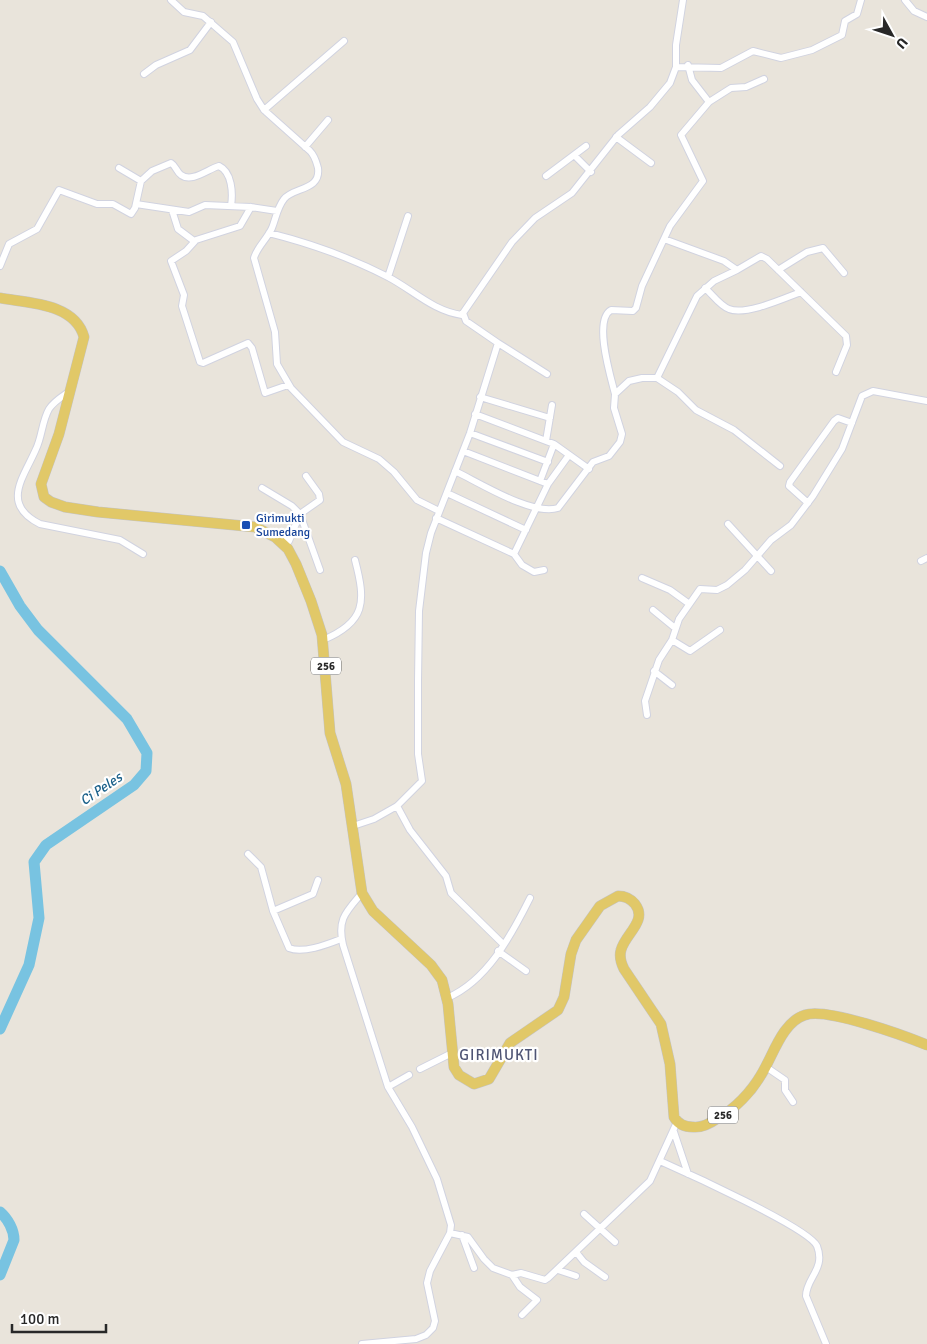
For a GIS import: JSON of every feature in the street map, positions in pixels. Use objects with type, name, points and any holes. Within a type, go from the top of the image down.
[{"type":"main road","name":"256","points":[[0,298],[54,307],[64,312],[81,330],[85,341],[55,446],[41,484],[42,494],[49,501],[66,507],[98,512],[246,525],[262,529],[288,548],[296,564],[323,640],[330,733],[346,780],[362,893],[373,911],[435,970],[442,980],[447,998],[454,1069],[458,1075],[474,1084],[489,1079],[510,1043],[549,1018],[562,1004],[571,954],[588,920],[606,900],[618,896],[626,897],[635,905],[639,916],[621,948],[620,959],[624,969],[661,1024],[670,1064],[676,1127],[699,1127],[722,1116],[746,1095],[766,1067],[791,1025],[802,1016],[815,1013],[846,1018],[927,1045]]},
{"type":"street","points":[[171,0],[184,12],[197,14],[211,22],[237,49],[257,99],[264,110],[305,146],[316,159],[317,177],[310,186],[288,194],[277,211],[269,233],[255,253],[254,263],[276,332],[278,364],[288,384],[343,442],[379,459],[417,500],[440,511]]},
{"type":"street","points":[[462,315],[482,281],[512,242],[535,218],[572,193],[591,172],[616,137],[629,123],[650,107],[664,91],[674,76],[676,45],[684,0]]},
{"type":"street","points":[[676,66],[688,65],[721,68],[753,52],[781,58],[812,50],[826,41],[842,35],[845,21],[857,14],[861,0]]},
{"type":"street","points":[[905,0],[911,8],[927,17]]},
{"type":"street","points":[[144,74],[156,65],[172,60],[181,52],[190,50],[211,22]]},
{"type":"street","points":[[264,110],[344,41]]},
{"type":"street","points":[[688,65],[692,80],[709,102]]},
{"type":"street","points":[[456,472],[535,509],[551,510],[563,505],[596,460],[609,456],[620,442],[622,434],[614,408],[615,394],[606,357],[603,321],[611,310],[633,311],[636,308],[642,286],[664,239],[678,214],[703,181],[681,135],[709,102],[731,88],[746,87],[764,79]]},
{"type":"street","points":[[305,146],[328,120]]},
{"type":"street","points":[[616,137],[651,163]]},
{"type":"street","points":[[546,176],[586,146]]},
{"type":"street","points":[[575,156],[591,172]]},
{"type":"street","points":[[0,266],[9,244],[37,229],[59,190],[97,204],[113,204],[132,214],[141,181],[152,171],[171,163],[180,174],[186,177],[196,176],[218,166],[224,170],[233,189],[231,206]]},
{"type":"street","points":[[119,168],[141,181]]},
{"type":"street","points":[[136,204],[189,212],[205,205],[251,207],[277,211]]},
{"type":"street","points":[[251,207],[240,226],[194,242],[186,251],[171,260],[184,295],[182,306],[200,362],[203,363],[248,343],[252,348],[265,393],[288,384]]},
{"type":"street","points":[[172,210],[178,229],[194,242]]},
{"type":"street","points":[[388,277],[408,216]]},
{"type":"street","points":[[269,233],[314,245],[388,277],[436,308],[462,315],[466,321],[547,374]]},
{"type":"street","points":[[664,239],[724,261],[737,270]]},
{"type":"street","points":[[778,270],[798,257],[820,248],[826,249],[844,273]]},
{"type":"street","points":[[657,378],[691,306],[706,288],[761,256],[846,336],[847,345],[836,372]]},
{"type":"street","points":[[706,288],[726,308],[734,310],[761,306],[801,292]]},
{"type":"street","points":[[353,826],[374,819],[397,806],[419,785],[422,779],[418,754],[420,611],[426,552],[436,518],[470,433],[498,342]]},
{"type":"street","points":[[615,394],[629,381],[642,378],[657,378],[702,413],[734,430],[780,466]]},
{"type":"street","points":[[71,390],[48,410],[37,447],[17,486],[19,504],[29,518],[40,524],[120,540],[144,554]]},
{"type":"street","points":[[647,715],[645,701],[654,671],[672,640],[675,628],[688,603],[700,589],[717,590],[727,585],[758,556],[771,540],[791,525],[835,463],[860,400],[869,392],[927,401]]},
{"type":"street","points":[[480,397],[550,418]]},
{"type":"street","points":[[546,441],[552,405]]},
{"type":"street","points":[[476,414],[554,444],[589,469]]},
{"type":"street","points":[[808,503],[792,490],[789,486],[790,482],[834,421],[838,418],[852,423]]},
{"type":"street","points":[[470,433],[548,462]]},
{"type":"street","points":[[540,481],[554,444]]},
{"type":"street","points":[[463,451],[548,484]]},
{"type":"street","points":[[514,554],[548,484],[569,455]]},
{"type":"street","points":[[275,537],[289,541],[300,514],[318,503],[320,497],[306,476]]},
{"type":"street","points":[[262,488],[292,506],[300,514],[320,570]]},
{"type":"street","points":[[447,493],[526,530]]},
{"type":"street","points":[[436,518],[514,554],[525,568],[538,572],[544,570]]},
{"type":"street","points":[[728,524],[771,571]]},
{"type":"street","points":[[323,640],[346,629],[360,612],[362,593],[355,560]]},
{"type":"street","points":[[642,578],[670,590],[688,603]]},
{"type":"street","points":[[653,610],[675,628]]},
{"type":"street","points":[[672,640],[690,651],[720,630]]},
{"type":"street","points":[[654,671],[672,684]]},
{"type":"street","points":[[397,806],[417,840],[446,876],[451,894],[503,944]]},
{"type":"street","points":[[248,854],[261,866],[273,911],[290,949],[321,945],[341,939]]},
{"type":"street","points":[[273,911],[313,894],[318,880]]},
{"type":"street","points":[[362,893],[341,924],[341,939],[388,1087],[412,1127],[437,1179],[450,1221],[450,1233],[430,1271],[427,1283],[436,1321],[433,1328],[426,1335],[409,1341],[362,1344]]},
{"type":"street","points":[[447,998],[468,988],[514,930],[530,898]]},
{"type":"street","points":[[498,951],[526,971]]},
{"type":"street","points":[[420,1069],[452,1053]]},
{"type":"street","points":[[766,1067],[786,1080],[785,1090],[793,1102]]},
{"type":"street","points":[[388,1087],[409,1075]]},
{"type":"street","points":[[512,1275],[521,1273],[545,1280],[558,1270],[650,1181],[676,1127]]},
{"type":"street","points":[[676,1127],[688,1174]]},
{"type":"street","points":[[660,1160],[805,1233],[814,1241],[817,1246],[819,1262],[806,1296],[826,1344]]},
{"type":"street","points":[[584,1214],[616,1242]]},
{"type":"street","points":[[450,1233],[462,1235],[471,1240],[489,1264],[512,1275],[520,1287],[537,1300],[522,1315]]},
{"type":"street","points":[[462,1235],[474,1268]]},
{"type":"street","points":[[576,1252],[584,1262],[605,1277]]},
{"type":"street","points":[[558,1270],[576,1276]]},
{"type":"waterway","name":"Ci Peles","points":[[0,571],[20,606],[38,630],[127,719],[147,753],[146,771],[134,785],[46,845],[34,862],[39,918],[29,965],[0,1029]]},
{"type":"waterway","name":"Ci Peles","points":[[0,1212],[10,1225],[14,1240],[0,1275]]},
{"type":"place","name":"Girimukti Sumedang","points":[[246,525]]},
{"type":"district","name":"GIRIMUKTI","points":[[499,1055]]}]
